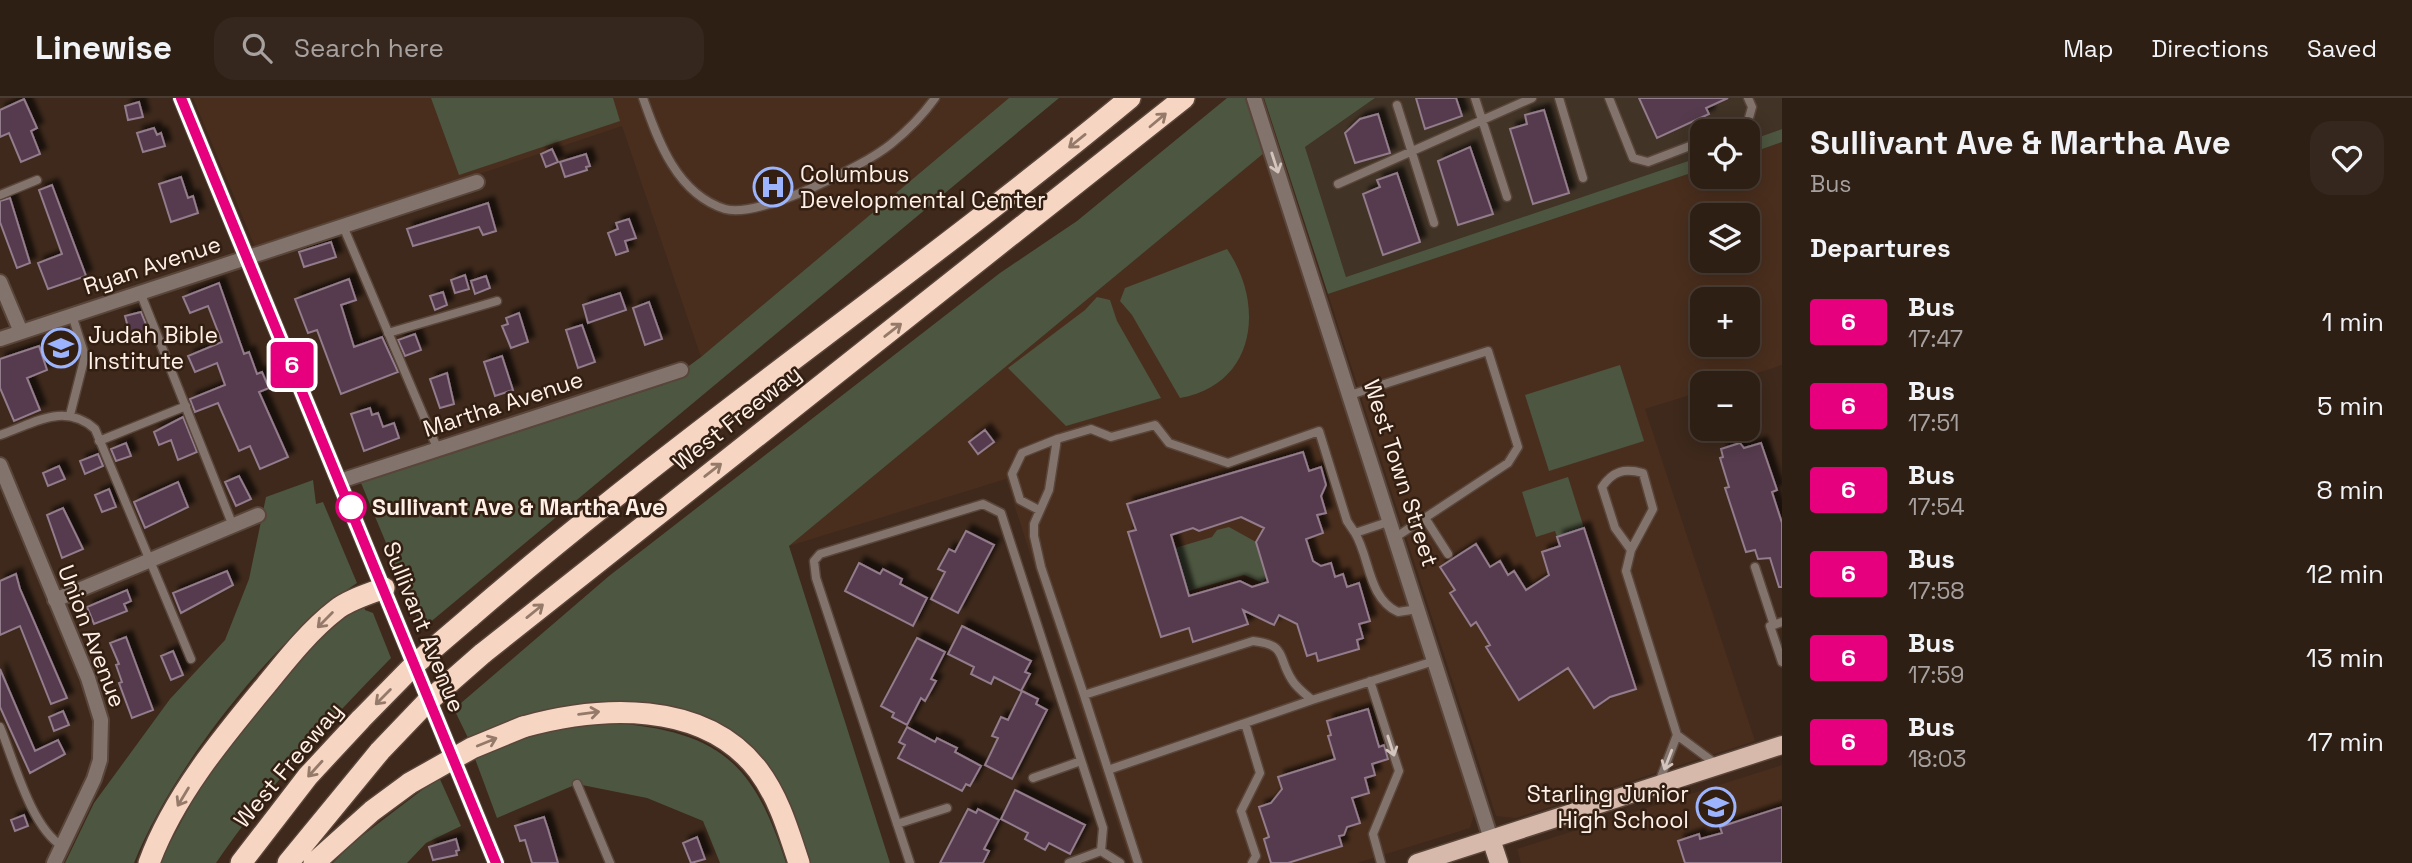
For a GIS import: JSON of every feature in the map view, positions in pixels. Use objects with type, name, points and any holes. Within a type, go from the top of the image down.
[{"type":"highway","name":"West Freeway","points":[[241,863],[308,776],[361,719],[414,665],[555,543],[841,321],[904,279],[1130,98]]},
{"type":"highway","name":"West Freeway","points":[[288,863],[380,751],[425,704],[482,654],[1184,98]]},
{"type":"highway","points":[[149,863],[157,841],[188,789],[239,718],[288,658],[337,608],[384,588]]},
{"type":"highway","points":[[314,863],[372,811],[410,783],[472,748],[523,727],[562,716],[630,711],[711,732],[735,748],[757,768],[785,819],[799,863]]},
{"type":"main road","name":"Sullivant Avenue","points":[[181,98],[496,863]]},
{"type":"main road","points":[[1417,863],[1782,745]]},
{"type":"main road","name":"West Town Street","points":[[1491,839],[1499,863]]},
{"type":"street","name":"West Town Street","points":[[1254,98],[1491,839]]},
{"type":"street","name":"Ryan Avenue","points":[[0,339],[477,182]]},
{"type":"street","points":[[0,282],[21,332]]},
{"type":"street","name":"Martha Avenue","points":[[340,481],[681,370]]},
{"type":"street","name":"Union Avenue","points":[[0,465],[96,699],[102,738],[94,779],[54,863]]},
{"type":"street","points":[[55,600],[258,516]]},
{"type":"lane","points":[[643,98],[659,143],[676,171],[697,194],[726,209],[751,209],[850,171],[890,145],[925,113],[935,98]]},
{"type":"lane","points":[[1475,98],[1485,119],[1507,197]]},
{"type":"lane","points":[[1338,184],[1532,98]]},
{"type":"lane","points":[[1559,98],[1583,178]]},
{"type":"lane","points":[[1609,98],[1633,158],[1647,162],[1690,146]]},
{"type":"lane","points":[[1748,98],[1752,107],[1749,119]]},
{"type":"lane","points":[[1397,105],[1434,223]]},
{"type":"lane","points":[[0,195],[37,180]]},
{"type":"lane","points":[[343,226],[438,450]]},
{"type":"lane","points":[[140,292],[233,526]]},
{"type":"lane","points":[[388,333],[496,301]]},
{"type":"lane","points":[[70,415],[85,356],[72,315]]},
{"type":"lane","points":[[1350,395],[1488,351],[1517,439],[1516,455],[1508,463],[1396,537]]},
{"type":"lane","points":[[99,441],[186,406]]},
{"type":"lane","points":[[0,435],[60,415],[80,416],[95,429],[191,659]]},
{"type":"lane","points":[[1039,510],[1020,500],[1012,474],[1022,453],[1091,429],[1111,437],[1155,425],[1170,443],[1227,463],[1319,431],[1347,520],[1362,545],[1377,594],[1398,612],[1418,609]]},
{"type":"lane","points":[[1057,439],[1049,493],[1039,510],[1034,536],[1041,567],[1138,863]]},
{"type":"lane","points":[[1631,550],[1615,528],[1602,487],[1610,475],[1628,469],[1643,473],[1653,509],[1631,550],[1626,571],[1677,735],[1718,765]]},
{"type":"lane","points":[[910,863],[816,578],[814,561],[820,554],[983,504],[1001,513],[1104,828],[1101,851]]},
{"type":"lane","points":[[1426,518],[1448,554]]},
{"type":"lane","points":[[1355,533],[1391,521]]},
{"type":"lane","points":[[1755,567],[1778,623],[1770,626],[1782,662]]},
{"type":"lane","points":[[1084,695],[1253,641],[1270,643],[1282,654],[1291,680],[1311,700]]},
{"type":"lane","points":[[1108,770],[1434,661]]},
{"type":"lane","points":[[1370,681],[1399,771],[1373,834],[1381,863]]},
{"type":"lane","points":[[1245,723],[1260,773],[1241,811],[1256,856],[1252,863]]},
{"type":"lane","points":[[0,727],[38,820],[50,838],[62,846]]},
{"type":"lane","points":[[1658,785],[1677,735]]},
{"type":"lane","points":[[1033,778],[1081,761]]},
{"type":"lane","points":[[577,784],[610,863]]},
{"type":"lane","points":[[897,824],[947,808]]},
{"type":"lane","points":[[1069,863],[1101,851]]},
{"type":"lane","points":[[1101,851],[1120,863]]},
{"type":"shaded area","name":"Columbus Developmental Center","points":[[193,98],[1009,98],[701,357],[622,126],[256,249]]},
{"type":"shaded area","points":[[1375,98],[1782,98],[1782,129],[1760,137],[1760,119],[1690,119],[1690,160],[1346,277],[1305,147]]},
{"type":"shaded area","points":[[1782,142],[1782,365],[1760,372],[1690,371],[1690,395],[1645,409],[1755,741],[1516,818],[1496,816],[1328,294],[1690,173],[1690,189],[1760,189],[1760,150]]},
{"type":"shaded area","points":[[1264,153],[1475,812],[1470,828],[1357,863],[1130,863],[1006,479],[789,546]]},
{"type":"shaded area","name":"Starling Junior High School","points":[[1782,765],[1782,863],[1521,863],[1517,849]]},
{"type":"green space","points":[[431,98],[613,98],[620,121],[459,175]]},
{"type":"green space","points":[[1009,98],[1059,98],[422,629],[361,483],[663,385],[701,357]]},
{"type":"green space","points":[[1227,98],[1245,98],[1264,153],[789,546],[890,863],[810,863],[793,810],[777,780],[753,752],[616,703],[545,711],[468,738],[454,709],[609,576],[1000,273],[1077,221]]},
{"type":"green space","points":[[1264,98],[1375,98],[1305,147],[1346,277],[1690,160],[1690,173],[1328,294]]},
{"type":"green space","points":[[1782,129],[1782,142],[1760,150],[1760,137]]},
{"type":"green space","points":[[1227,249],[1247,294],[1249,318],[1246,340],[1238,360],[1224,377],[1205,390],[1180,398],[1132,315],[1120,301],[1125,288]]},
{"type":"green space","points":[[1097,297],[1110,300],[1117,321],[1161,398],[1066,426],[1008,368],[1085,310]]},
{"type":"green space","points":[[1620,365],[1644,441],[1549,471],[1525,395]]},
{"type":"green space","points":[[1568,477],[1584,528],[1557,537],[1555,531],[1536,537],[1522,492]]},
{"type":"green space","points":[[313,480],[316,504],[323,502],[357,583],[292,637],[228,709],[173,788],[134,863],[65,863],[94,803],[170,699],[225,640],[249,579],[266,497]]},
{"type":"green space","points":[[1229,527],[1256,542],[1267,575],[1263,583],[1244,575],[1182,593],[1185,582],[1175,548],[1212,537],[1217,530]]},
{"type":"green space","points":[[364,606],[365,610],[373,613],[391,658],[299,756],[256,808],[216,863],[159,863],[200,787],[248,721],[332,621]]},
{"type":"green space","points":[[605,722],[675,733],[702,743],[724,756],[743,774],[759,798],[786,863],[720,863],[703,821],[647,798],[577,784],[497,818],[474,756],[530,734]]},
{"type":"green space","points":[[439,777],[461,826],[426,843],[407,863],[333,863],[350,845]]},
{"type":"building","points":[[1416,98],[1456,98],[1462,116],[1425,129]]},
{"type":"building","points":[[1639,98],[1728,98],[1706,108],[1709,114],[1690,119],[1690,123],[1657,138]]},
{"type":"building","points":[[24,99],[37,128],[31,131],[40,154],[21,162],[9,133],[0,137],[0,110]]},
{"type":"building","points":[[139,102],[143,117],[128,120],[125,106]]},
{"type":"building","points":[[1544,110],[1569,193],[1533,204],[1510,129],[1527,124],[1525,115]]},
{"type":"building","points":[[1378,114],[1390,153],[1355,163],[1345,133],[1360,119]]},
{"type":"building","points":[[154,128],[157,135],[161,133],[165,146],[143,152],[137,133]]},
{"type":"building","points":[[1470,147],[1493,214],[1458,225],[1438,161]]},
{"type":"building","points":[[552,149],[558,162],[546,167],[541,154]]},
{"type":"building","points":[[586,154],[590,166],[586,167],[587,170],[565,177],[560,162]]},
{"type":"building","points":[[1397,173],[1420,242],[1383,255],[1363,194],[1380,187],[1377,180]]},
{"type":"building","points":[[181,177],[188,198],[193,196],[198,213],[171,222],[159,184]]},
{"type":"building","points":[[52,185],[86,276],[48,289],[38,263],[62,254],[39,190]]},
{"type":"building","points":[[10,198],[30,263],[17,268],[0,222],[0,201]]},
{"type":"building","points":[[488,203],[496,231],[483,235],[479,227],[413,246],[407,229]]},
{"type":"building","points":[[629,219],[636,238],[625,241],[628,251],[616,255],[608,233],[618,229],[616,223]]},
{"type":"building","points":[[331,242],[336,257],[304,267],[299,252]]},
{"type":"building","points":[[465,275],[469,289],[455,293],[451,280]]},
{"type":"building","points":[[486,276],[490,288],[475,294],[471,281]]},
{"type":"building","points":[[349,279],[356,300],[341,305],[354,347],[382,337],[398,372],[341,394],[317,330],[308,333],[295,299]]},
{"type":"building","points":[[219,283],[244,354],[249,352],[257,374],[262,372],[269,388],[259,392],[288,457],[260,469],[250,446],[239,451],[218,403],[195,412],[190,399],[225,385],[217,363],[195,372],[188,356],[222,342],[208,306],[190,313],[183,297]]},
{"type":"building","points":[[443,292],[447,305],[435,310],[430,296]]},
{"type":"building","points":[[620,293],[626,310],[588,323],[583,305]]},
{"type":"building","points":[[649,302],[662,339],[645,345],[633,308]]},
{"type":"building","points":[[141,312],[150,334],[131,339],[125,316]]},
{"type":"building","points":[[519,313],[528,342],[511,348],[502,326],[508,324],[506,318]]},
{"type":"building","points":[[582,325],[595,362],[578,368],[566,330]]},
{"type":"building","points":[[415,334],[421,350],[405,356],[398,340]]},
{"type":"building","points":[[39,346],[47,370],[27,378],[40,410],[14,421],[0,388],[0,359]]},
{"type":"building","points":[[502,356],[513,390],[495,396],[484,362]]},
{"type":"building","points":[[447,373],[454,404],[440,408],[430,379]]},
{"type":"building","points":[[370,408],[372,415],[378,413],[383,427],[394,423],[399,438],[364,451],[351,414]]},
{"type":"building","points":[[183,417],[197,452],[178,460],[171,440],[159,445],[154,432]]},
{"type":"building","points":[[985,430],[994,442],[978,454],[969,442]]},
{"type":"building","points":[[126,443],[131,456],[116,461],[111,449]]},
{"type":"building","points":[[1740,443],[1744,448],[1761,443],[1777,490],[1772,492],[1782,523],[1782,587],[1779,587],[1770,558],[1758,559],[1755,550],[1746,552],[1725,488],[1729,487],[1720,458],[1723,457],[1721,449]]},
{"type":"building","points":[[1303,452],[1309,471],[1321,467],[1326,485],[1321,496],[1326,513],[1317,515],[1323,533],[1306,539],[1313,561],[1321,566],[1331,563],[1335,577],[1343,574],[1347,587],[1359,583],[1370,621],[1359,624],[1363,638],[1357,640],[1359,649],[1318,661],[1316,653],[1307,656],[1297,624],[1279,615],[1274,625],[1243,610],[1248,624],[1193,642],[1189,628],[1161,637],[1128,532],[1136,530],[1127,504]],"holes":[[[1241,517],[1264,528],[1256,542],[1268,582],[1252,587],[1240,581],[1189,596],[1171,535],[1193,528],[1199,531]]]},
{"type":"building","points":[[98,454],[103,466],[85,474],[80,461]]},
{"type":"building","points":[[59,466],[65,479],[48,486],[43,473]]},
{"type":"building","points":[[239,476],[251,499],[236,506],[225,482]]},
{"type":"building","points":[[178,482],[188,507],[145,528],[134,502]]},
{"type":"building","points":[[109,489],[116,507],[102,512],[95,495]]},
{"type":"building","points":[[63,508],[83,549],[62,558],[47,515]]},
{"type":"building","points":[[1584,528],[1636,689],[1610,697],[1594,708],[1568,668],[1519,700],[1486,647],[1490,645],[1476,622],[1471,626],[1450,593],[1455,590],[1440,567],[1476,544],[1490,567],[1500,561],[1508,575],[1514,571],[1526,590],[1549,575],[1542,552],[1560,546],[1557,537]]},
{"type":"building","points":[[966,531],[994,545],[958,613],[931,599],[945,572],[938,569],[949,549],[955,552]]},
{"type":"building","points":[[859,563],[880,574],[883,569],[902,579],[900,584],[927,598],[913,626],[845,591]]},
{"type":"building","points":[[227,571],[233,585],[181,613],[173,593]]},
{"type":"building","points":[[16,574],[67,698],[51,704],[20,626],[0,635],[0,581]]},
{"type":"building","points":[[127,590],[131,601],[124,604],[127,611],[94,624],[87,607]]},
{"type":"building","points":[[962,626],[1031,661],[1025,672],[1030,674],[1021,691],[994,677],[991,684],[971,674],[974,667],[948,654]]},
{"type":"building","points":[[126,637],[153,710],[132,718],[119,683],[122,682],[116,665],[119,664],[110,643]]},
{"type":"building","points":[[917,638],[945,652],[931,679],[936,681],[925,701],[921,698],[907,725],[892,717],[894,713],[881,706]]},
{"type":"building","points":[[173,651],[183,675],[171,680],[161,656]]},
{"type":"building","points":[[0,669],[35,751],[58,740],[65,754],[30,773],[0,707]]},
{"type":"building","points":[[1022,691],[1038,699],[1036,704],[1047,710],[1012,779],[985,765],[998,738],[992,736],[1001,717],[1008,720]]},
{"type":"building","points":[[1368,709],[1379,747],[1384,745],[1388,759],[1372,764],[1375,775],[1365,778],[1369,793],[1352,798],[1360,823],[1347,827],[1344,835],[1339,836],[1342,846],[1288,863],[1271,863],[1264,839],[1269,837],[1259,807],[1271,803],[1282,789],[1278,777],[1335,759],[1328,736],[1331,735],[1327,721]]},
{"type":"building","points":[[63,711],[69,725],[54,731],[49,717]]},
{"type":"building","points":[[907,727],[935,742],[937,738],[957,748],[955,752],[981,766],[970,786],[966,784],[962,791],[898,758],[905,745],[899,742]]},
{"type":"building","points":[[1015,790],[1085,825],[1070,854],[1049,843],[1045,850],[1025,839],[1028,833],[1001,819]]},
{"type":"building","points":[[1782,807],[1782,863],[1685,863],[1678,841],[1699,834],[1700,839],[1722,833],[1720,827]]},
{"type":"building","points":[[968,809],[976,813],[978,809],[999,820],[984,849],[989,851],[983,863],[940,863]]},
{"type":"building","points":[[24,815],[28,826],[15,831],[11,820]]},
{"type":"building","points":[[544,817],[558,863],[532,863],[525,840],[520,841],[515,826]]},
{"type":"building","points":[[697,837],[705,859],[691,863],[683,843]]},
{"type":"building","points":[[456,839],[459,850],[456,851],[457,855],[433,860],[429,847]]},
{"type":"bus line","name":"6","points":[[181,98],[496,863]]},
{"type":"place","name":"Columbus Developmental Center","points":[[773,187]]},
{"type":"place","name":"Judah Bible Institute","points":[[61,348]]},
{"type":"place","name":"Sullivant Ave & Martha Ave","points":[[351,507]]},
{"type":"place","name":"Starling Junior High School","points":[[1716,807]]}]
